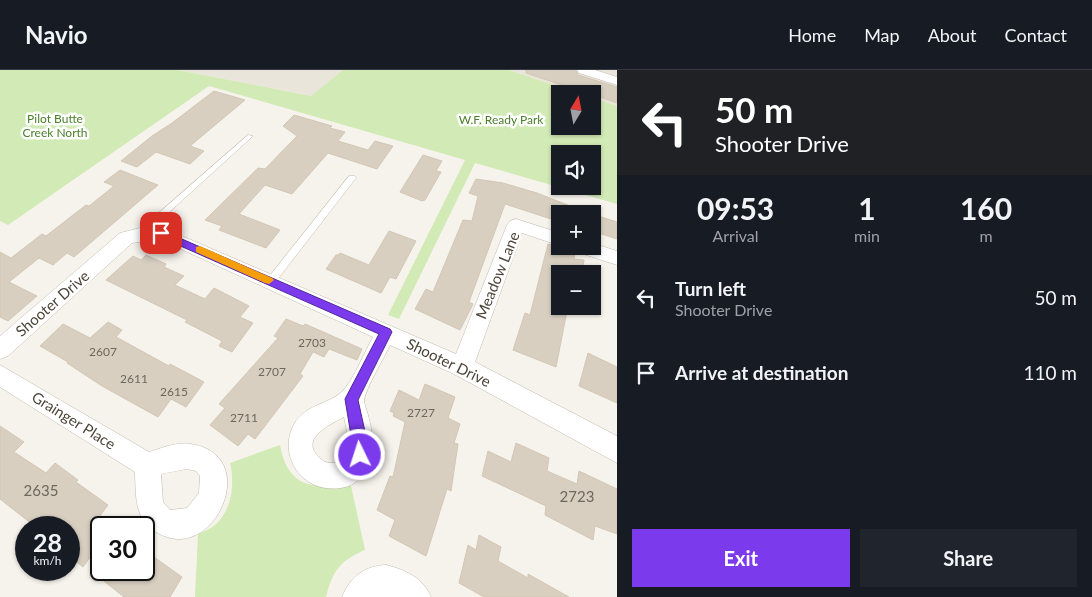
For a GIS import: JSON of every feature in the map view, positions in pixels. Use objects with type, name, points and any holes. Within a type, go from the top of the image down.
[{"type":"street","points":[[583,70],[617,81]]},
{"type":"street","name":"Meadow Lane","points":[[462,367],[516,225],[551,237]]},
{"type":"street","name":"Shooter Drive","points":[[0,349],[126,238],[140,234],[161,233],[462,367],[617,450]]},
{"type":"street","points":[[601,253],[617,258]]},
{"type":"street","points":[[352,399],[386,332]]},
{"type":"street","name":"Grainger Place","points":[[0,375],[147,465]]},
{"type":"street","points":[[357,597],[369,584],[380,580],[392,580],[405,586],[416,597]]},
{"type":"lane","points":[[140,234],[250,136]]},
{"type":"lane","points":[[271,281],[352,178]]},
{"type":"shaded area","points":[[178,70],[343,70],[312,96]]},
{"type":"shaded area","points":[[509,70],[617,70],[617,106],[601,101],[601,85],[553,85]]},
{"type":"green space","points":[[0,70],[178,70],[311,96],[343,70],[509,70],[553,85],[551,85],[551,135],[601,135],[601,101],[617,106],[617,204],[586,195],[601,195],[601,145],[551,145],[551,185],[475,163],[399,319],[388,315],[465,160],[209,86],[8,225],[0,221]]},
{"type":"green space","points":[[280,445],[289,469],[295,477],[304,483],[324,486],[350,481],[365,550],[349,558],[339,568],[335,573],[326,597],[195,597],[198,534],[215,525],[221,519],[229,504],[232,487],[230,463]]},
{"type":"building","points":[[526,70],[575,70],[578,75],[617,87],[617,103],[601,97],[601,85],[562,85],[526,73]]},
{"type":"building","points":[[214,91],[245,100],[190,146],[204,151],[190,164],[156,152],[137,167],[121,161],[152,136]]},
{"type":"building","points":[[294,115],[332,126],[330,128],[345,132],[338,141],[368,150],[375,141],[393,146],[377,169],[328,153],[292,194],[265,185],[239,214],[280,230],[266,248],[219,230],[222,226],[205,220],[258,168],[265,169],[297,136],[283,126]]},
{"type":"building","points":[[423,155],[442,161],[436,171],[441,172],[425,200],[422,201],[400,192]]},
{"type":"building","points":[[120,170],[158,185],[74,257],[67,253],[53,265],[39,258],[9,282],[37,296],[8,321],[0,317],[0,252],[11,258],[42,234],[46,236],[114,186],[104,182]]},
{"type":"building","points":[[476,179],[503,183],[568,205],[551,205],[551,219],[505,204],[469,302],[473,304],[460,330],[415,309],[426,289],[433,292],[463,220],[472,221],[478,196],[469,193]]},
{"type":"building","points":[[601,217],[617,222],[617,239],[601,234]]},
{"type":"building","points":[[389,231],[416,241],[396,279],[390,277],[381,293],[326,269],[336,255],[340,253],[369,265]]},
{"type":"building","points":[[548,244],[551,245],[551,255],[575,255],[574,259],[584,260],[583,265],[551,265],[551,315],[566,315],[556,367],[513,350],[525,313],[530,315]]},
{"type":"building","points":[[146,255],[166,264],[164,267],[184,276],[175,285],[205,299],[214,288],[249,306],[240,317],[253,323],[232,352],[219,346],[222,341],[185,322],[187,320],[106,280],[133,256],[141,260]]},
{"type":"building","points":[[286,319],[303,326],[305,324],[362,349],[357,360],[329,349],[324,357],[313,352],[300,374],[303,376],[255,439],[248,434],[238,446],[210,425],[225,408],[219,404],[278,338],[274,336]]},
{"type":"building","points":[[108,322],[122,330],[116,337],[169,366],[170,364],[204,382],[186,407],[171,399],[158,417],[102,386],[68,362],[40,346],[63,324],[90,338]]},
{"type":"building","points":[[588,353],[617,367],[617,403],[579,386]]},
{"type":"building","points":[[425,384],[455,397],[448,418],[460,424],[454,443],[458,444],[451,491],[447,489],[426,556],[389,536],[395,520],[377,510],[390,476],[393,477],[405,422],[393,416],[394,413],[390,411],[399,390],[419,400]]},
{"type":"building","points":[[0,426],[24,442],[14,452],[46,473],[55,463],[78,480],[76,482],[108,505],[100,516],[90,516],[90,557],[83,567],[80,565],[80,516],[22,516],[0,499]]},
{"type":"building","points":[[516,443],[549,458],[547,471],[577,484],[579,471],[617,489],[617,534],[595,526],[593,540],[545,515],[546,506],[482,476],[488,451],[511,462]]},
{"type":"building","points":[[479,535],[501,547],[498,561],[528,578],[528,574],[569,597],[484,597],[459,583],[468,545],[476,550]]},
{"type":"building","points":[[155,558],[182,577],[170,597],[124,597],[104,581],[155,581]]},
{"type":"slow traffic","points":[[200,249],[269,280]]},
{"type":"route","points":[[161,233],[386,332],[352,399],[361,445],[360,455]]},
{"type":"park label","name":"W.F. Ready Park","points":[[501,119]]},
{"type":"park label","name":"Pilot Butte Creek North","points":[[55,125]]}]
